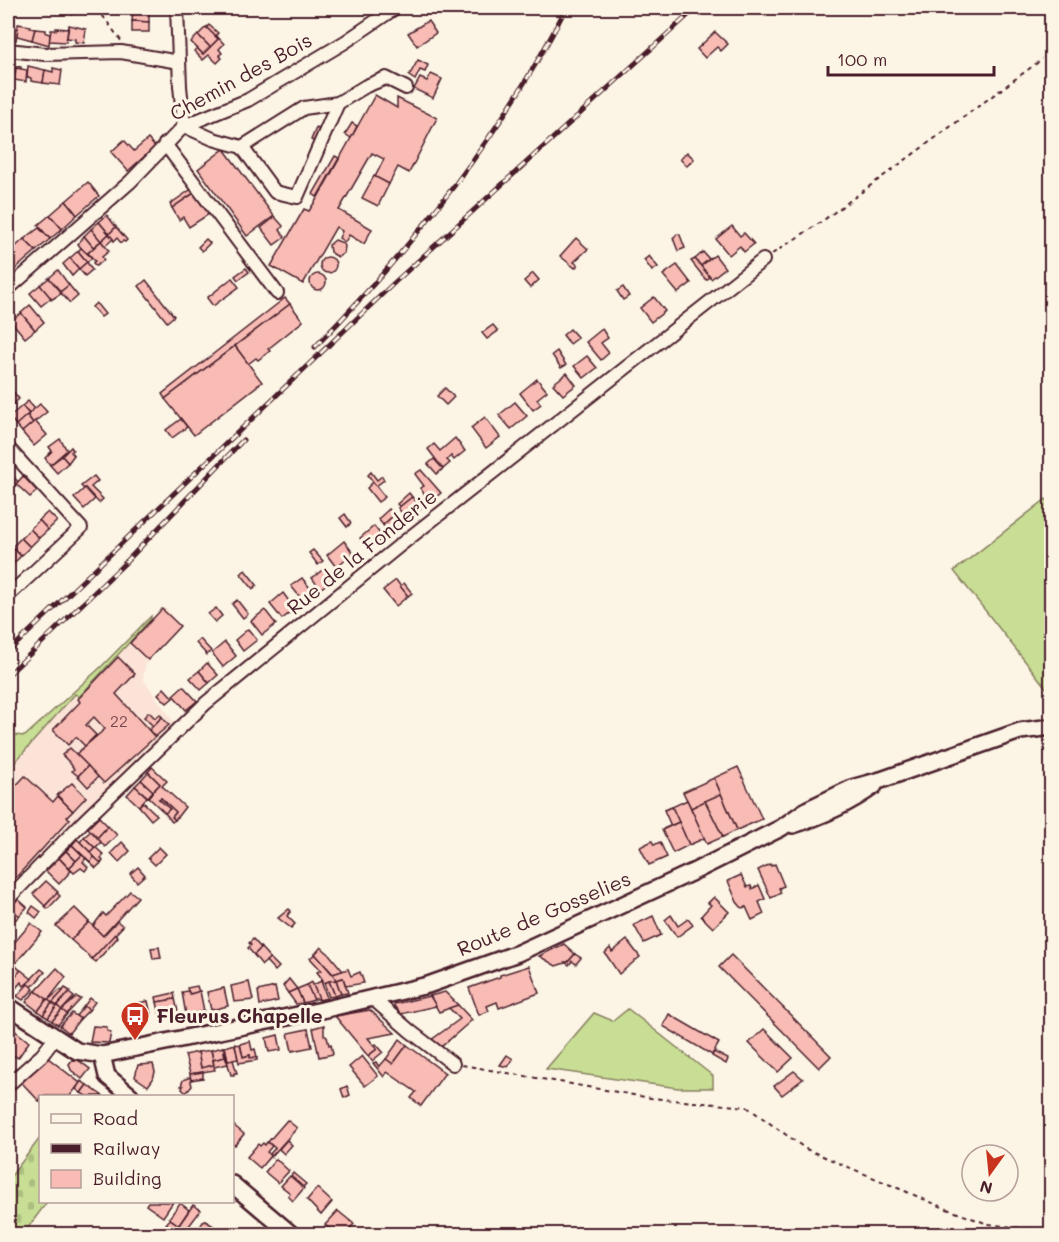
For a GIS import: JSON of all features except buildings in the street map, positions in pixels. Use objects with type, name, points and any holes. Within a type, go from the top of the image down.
[{"type":"main road","name":"Route de Gosselies","points":[[102,1055],[322,1010],[428,985],[518,953],[697,870],[781,828],[808,809],[852,789],[1020,731],[1052,726]]},
{"type":"main road","points":[[8,1006],[77,1051],[102,1055],[107,1076],[130,1095]]},
{"type":"main road","points":[[234,1186],[291,1234]]},
{"type":"street","points":[[177,8],[184,126],[213,139],[242,147],[275,192],[297,197],[338,103]]},
{"type":"street","name":"Chemin des Bois","points":[[8,289],[130,182],[184,126],[248,100],[345,42],[395,8]]},
{"type":"street","points":[[8,50],[45,54],[121,52],[179,62]]},
{"type":"street","points":[[242,147],[304,108],[338,103],[366,86],[386,78],[406,88]]},
{"type":"street","points":[[165,144],[277,292]]},
{"type":"street","name":"Rue de la Fonderie","points":[[8,899],[82,822],[206,703],[399,546],[763,260]]},
{"type":"street","points":[[8,448],[81,528],[8,596]]},
{"type":"street","points":[[372,998],[453,1064]]},
{"type":"street","points":[[8,1085],[42,1056],[55,1038]]},
{"type":"path","points":[[36,8],[70,15],[82,8]]},
{"type":"path","points":[[97,8],[131,54]]},
{"type":"path","points":[[763,260],[821,222],[1052,52]]},
{"type":"path","points":[[453,1064],[651,1098],[747,1107],[806,1149],[947,1209],[988,1224],[1052,1232]]},
{"type":"shaded area","points":[[166,608],[178,624],[146,664],[143,679],[177,726],[8,894],[8,770],[75,693],[80,697],[151,619]]},
{"type":"green space","points":[[1046,499],[1052,506],[1051,694],[954,571]]},
{"type":"green space","points":[[151,616],[151,619],[79,697],[75,694],[8,770],[8,742],[13,735],[25,736],[102,666]]},
{"type":"green space","points":[[628,1009],[713,1076],[713,1088],[678,1088],[546,1069],[594,1013],[613,1021]]},
{"type":"green space","points":[[39,1139],[39,1203],[46,1203],[27,1229],[36,1234],[8,1234],[8,1180]]},
{"type":"railway","points":[[315,347],[386,270],[454,186],[515,99],[566,8]]},
{"type":"railway","points":[[8,652],[395,282],[696,8]]},
{"type":"railway","points":[[8,675],[125,563],[243,440]]},
{"type":"place","name":"Fleurus Chapelle","points":[[135,1042]]}]
